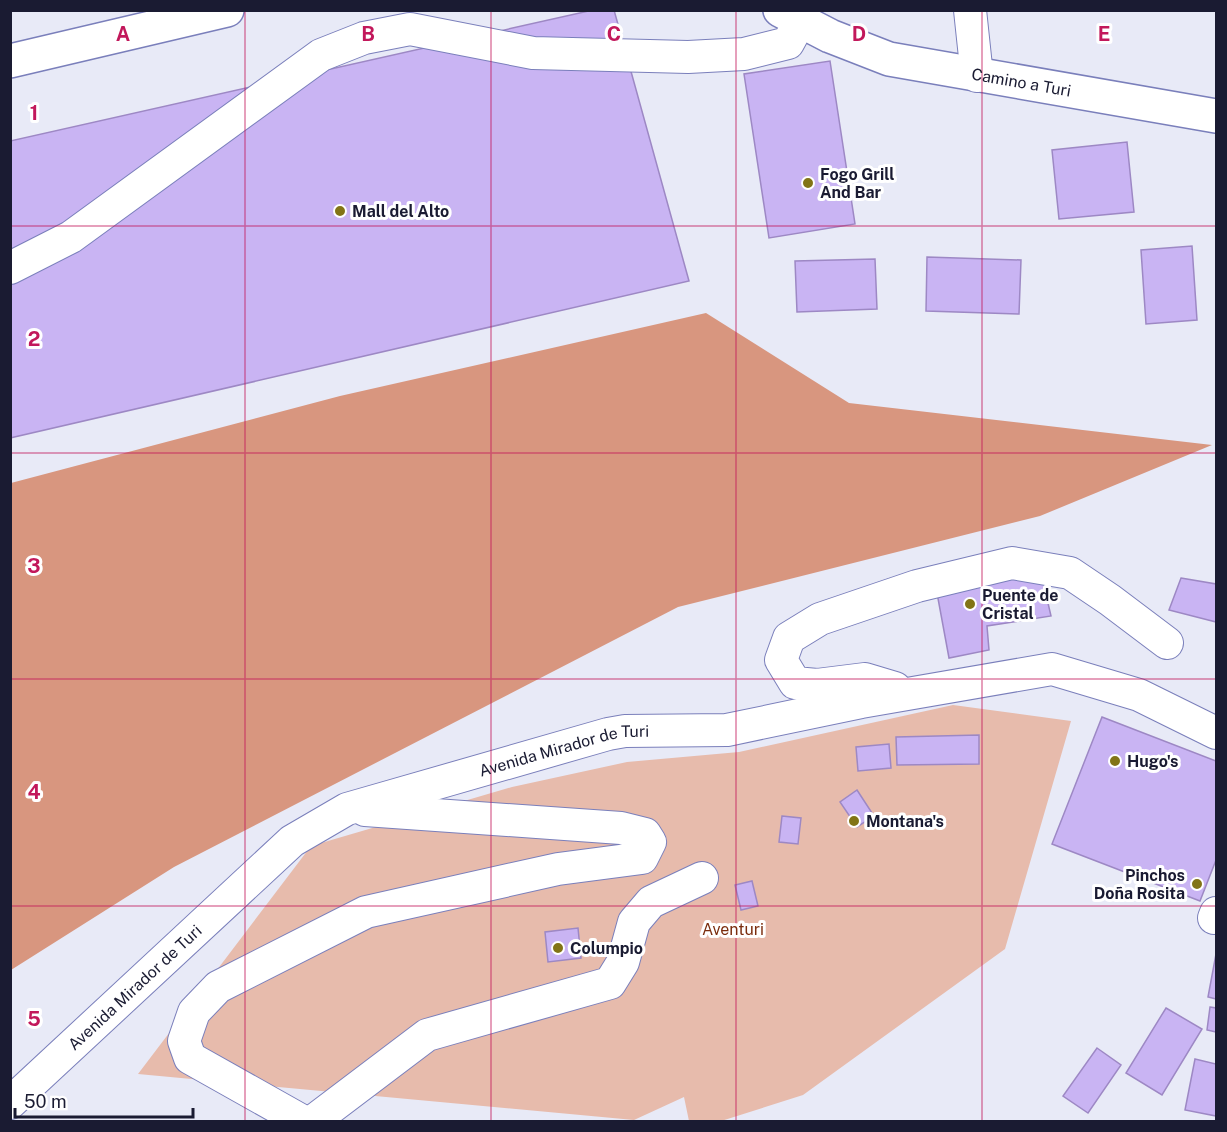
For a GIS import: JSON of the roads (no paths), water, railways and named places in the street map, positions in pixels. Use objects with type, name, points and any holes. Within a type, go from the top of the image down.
[{"type":"main road","points":[[10,61],[227,10]]},
{"type":"main road","name":"Camino a Turi","points":[[806,20],[889,59],[1216,116]]},
{"type":"street","points":[[970,10],[977,76]]},
{"type":"street","points":[[10,268],[71,237],[321,55],[364,38],[410,29],[533,53],[688,57],[744,54],[788,43],[806,20]]},
{"type":"street","points":[[914,693],[865,679],[817,686],[795,683],[781,660],[789,638],[820,619],[917,586],[1012,563],[1070,573],[1167,643]]},
{"type":"street","name":"Avenida Mirador de Turi","points":[[10,1102],[292,841],[347,809],[608,734],[625,731],[727,730],[914,693],[1052,669],[1139,695],[1216,733]]},
{"type":"street","points":[[304,1122],[190,1058],[184,1041],[194,1012],[218,987],[366,912],[558,869],[642,858],[650,842],[645,834],[621,828],[347,809]]},
{"type":"street","points":[[312,1122],[427,1035],[610,983],[623,962],[634,922],[651,902],[702,878]]},
{"type":"place","name":"Fogo Grill And Bar","points":[[808,183]]},
{"type":"place","name":"Mall del Alto","points":[[340,211]]},
{"type":"place","name":"Puente de Cristal","points":[[970,604]]},
{"type":"place","name":"Hugo's","points":[[1115,761]]},
{"type":"place","name":"Montana's","points":[[854,821]]},
{"type":"place","name":"Pinchos Doña Rosita","points":[[1197,884]]},
{"type":"place","name":"Columpio","points":[[558,948]]},
{"type":"park label","name":"Aventuri","points":[[733,929]]}]
